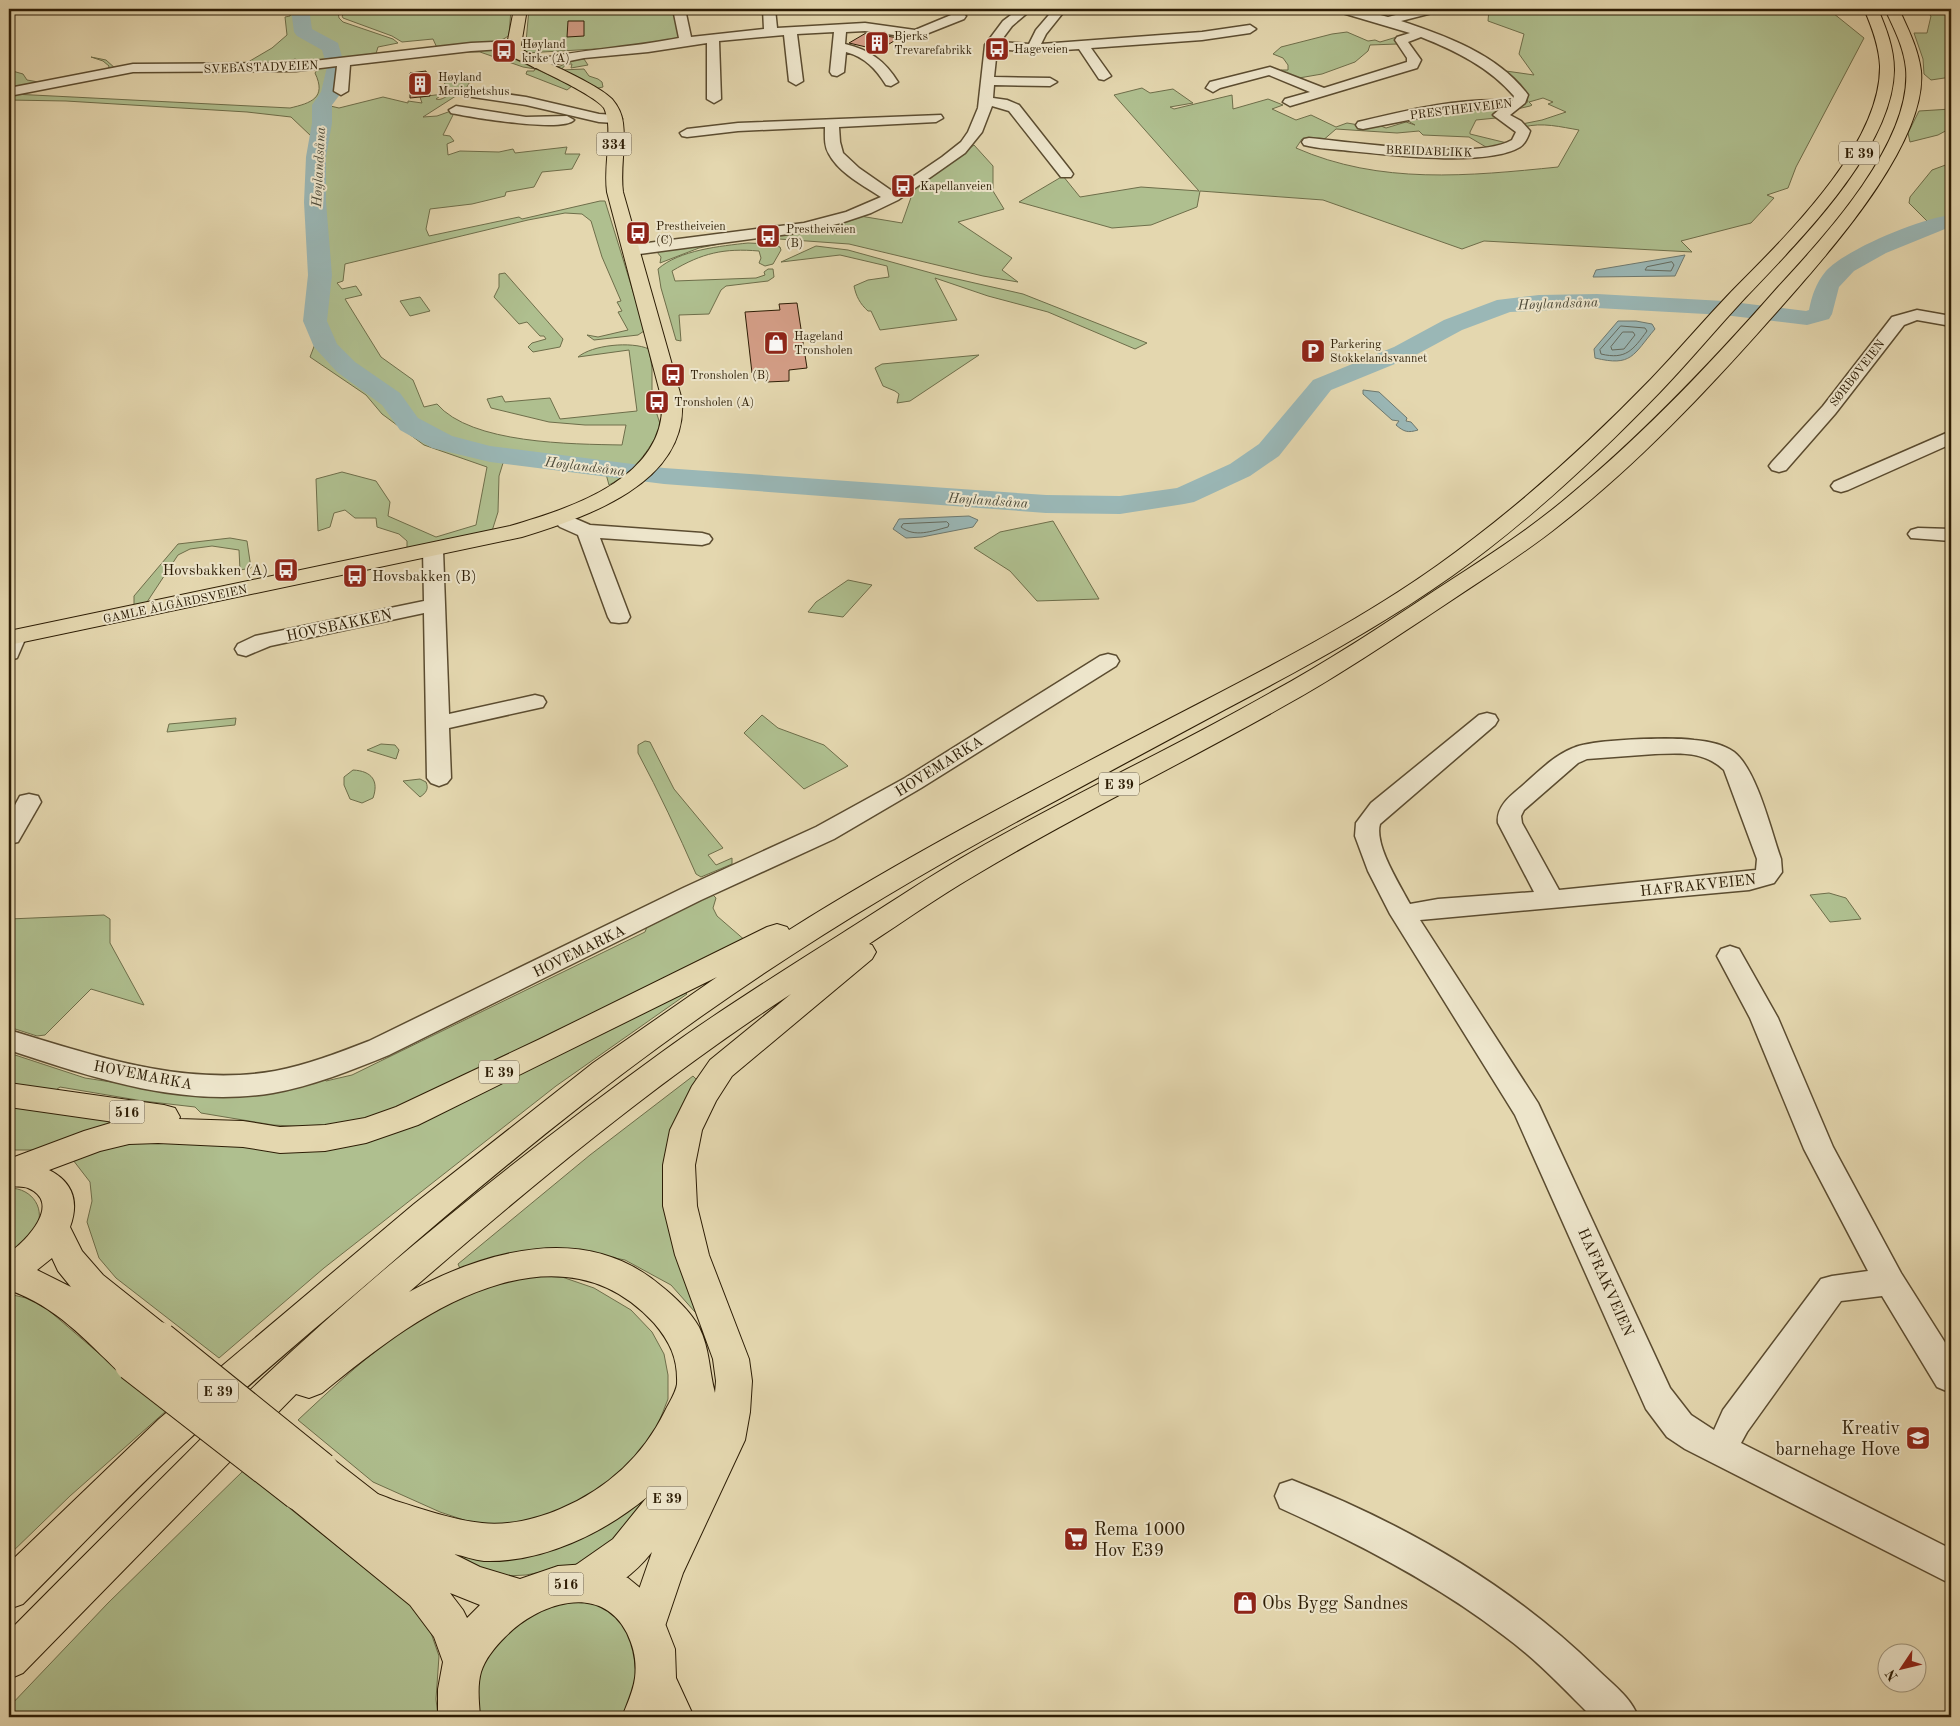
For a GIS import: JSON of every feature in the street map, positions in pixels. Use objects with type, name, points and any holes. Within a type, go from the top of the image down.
[{"type":"main road","points":[[514,45],[520,9]]},
{"type":"main road","name":"E 39","points":[[9,1590],[171,1432],[366,1262],[452,1213],[561,1145],[706,1037],[959,857],[1407,597],[1451,567],[1513,518],[1621,421],[1658,383],[1687,348],[1762,271],[1809,219],[1852,165],[1874,124],[1885,90],[1888,65],[1886,49],[1870,9]]},
{"type":"main road","name":"E 39","points":[[9,1173],[95,1140],[129,1131],[158,1130],[243,1134],[280,1140],[325,1138],[366,1130],[407,1116],[758,945],[807,918],[871,878],[959,857],[1047,822],[1277,700],[1364,648],[1530,536],[1580,498],[1653,432],[1731,352],[1843,222],[1882,168],[1903,128],[1909,111],[1913,89],[1913,60],[1904,31],[1892,9]]},
{"type":"main road","name":"334","points":[[514,45],[518,54],[599,96],[609,105],[615,118]]},
{"type":"main road","name":"GAMLE ÅLGÅRDSVEIEN","points":[[10,645],[491,538],[560,518],[601,499],[643,471],[668,437],[672,420],[672,406],[614,186],[615,118]]},
{"type":"main road","name":"E 39","points":[[647,1624],[664,1570],[726,1440],[732,1412],[734,1381],[731,1359],[692,1255],[680,1206],[679,1165],[686,1130],[703,1095],[721,1068],[959,857]]},
{"type":"main road","name":"516","points":[[9,1095],[213,1124],[243,1134]]},
{"type":"main road","points":[[9,1173],[22,1173],[42,1179],[56,1191],[60,1208],[54,1228],[42,1246],[24,1261],[9,1270]]},
{"type":"main road","name":"E 39","points":[[9,1659],[276,1389],[388,1288],[452,1213]]},
{"type":"main road","points":[[54,1228],[70,1261],[146,1351]]},
{"type":"main road","name":"E 39","points":[[158,1507],[334,1362],[404,1312],[452,1287],[508,1268],[531,1263],[571,1263],[615,1273],[637,1285],[660,1304],[686,1337],[692,1358],[695,1386],[702,1416],[695,1446],[679,1479],[656,1517],[625,1554],[584,1583]]},
{"type":"main road","points":[[9,1275],[36,1285],[146,1351],[310,1481],[424,1591],[449,1624],[464,1662]]},
{"type":"main road","name":"E 39","points":[[366,1509],[423,1529],[483,1542],[523,1539],[563,1527],[590,1515],[614,1500],[652,1467],[668,1444],[695,1386]]},
{"type":"main road","points":[[310,1481],[366,1509],[442,1568],[473,1584],[519,1598]]},
{"type":"main road","name":"516","points":[[459,1717],[457,1692],[464,1662],[477,1636],[496,1614],[519,1598],[551,1585],[584,1583],[609,1590],[630,1604],[647,1624],[656,1651],[650,1699]]},
{"type":"main road","points":[[650,1699],[673,1717]]},
{"type":"street","points":[[679,9],[686,42]]},
{"type":"street","points":[[768,9],[771,28],[769,32]]},
{"type":"street","points":[[632,250],[778,232],[810,226],[865,210],[893,197],[935,170],[966,144],[980,124],[986,101],[988,59],[991,45],[1006,23],[1026,9]]},
{"type":"street","points":[[1034,48],[1040,33],[1060,9]]},
{"type":"street","name":"PRESTHEIVEIEN","points":[[1343,9],[1389,21],[1455,47],[1507,79],[1520,95],[1520,100],[1515,105],[1499,103],[1437,110],[1363,125]]},
{"type":"street","points":[[1389,21],[1432,9]]},
{"type":"street","points":[[536,64],[584,54],[648,48],[710,38],[769,32],[864,28],[916,34],[960,16]]},
{"type":"street","points":[[837,72],[840,29]]},
{"type":"street","points":[[991,45],[1034,48],[1202,36],[1250,29]]},
{"type":"street","points":[[790,31],[796,80]]},
{"type":"street","points":[[1290,102],[1412,65],[1415,60],[1401,40],[1421,33]]},
{"type":"street","points":[[710,38],[712,41],[714,99]]},
{"type":"street","points":[[1082,44],[1104,76]]},
{"type":"street","name":"SVEBASTADVEIEN","points":[[9,92],[133,68],[210,69],[324,65],[471,47],[514,45]]},
{"type":"street","points":[[838,47],[856,50],[872,58],[886,73],[891,82]]},
{"type":"street","points":[[341,91],[342,63]]},
{"type":"street","points":[[1213,88],[1215,85],[1270,70],[1323,92]]},
{"type":"street","points":[[987,81],[1050,82]]},
{"type":"street","points":[[471,93],[533,103],[599,118]]},
{"type":"street","points":[[986,101],[1002,103],[1014,108],[1066,174]]},
{"type":"street","name":"BREIDABLIKK","points":[[1309,142],[1382,150],[1449,153],[1484,152],[1509,146],[1520,140],[1523,131],[1516,124],[1500,115],[1515,105]]},
{"type":"street","points":[[456,110],[526,121],[615,118]]},
{"type":"street","points":[[686,133],[738,127],[936,118]]},
{"type":"street","points":[[832,123],[832,141],[837,154],[868,183],[893,197]]},
{"type":"street","name":"SØRBØVEIEN","points":[[1779,466],[1829,410],[1898,321],[1912,315],[1926,315],[1951,321]]},
{"type":"street","points":[[1841,486],[1951,437]]},
{"type":"street","points":[[560,518],[566,523],[587,531],[702,539]]},
{"type":"street","points":[[587,531],[619,617]]},
{"type":"street","points":[[1918,534],[1951,535]]},
{"type":"street","points":[[433,550],[439,778]]},
{"type":"street","name":"HOVSBAKKEN","points":[[246,649],[262,641],[434,605]]},
{"type":"street","name":"HOVEMARKA","points":[[9,1040],[95,1067],[168,1082],[198,1086],[237,1086],[272,1082],[310,1074],[335,1066],[379,1048],[692,894],[825,833],[913,783],[1108,661]]},
{"type":"street","points":[[439,723],[535,702]]},
{"type":"street","name":"HAFRAKVEIEN","points":[[1487,720],[1380,809],[1369,821],[1366,831],[1392,894],[1403,914],[1528,1111],[1658,1398],[1679,1426],[1721,1451],[1951,1567]]},
{"type":"street","name":"HAFRAKVEIEN","points":[[1403,914],[1438,908],[1551,900],[1749,881],[1764,877],[1769,872],[1769,859],[1734,764],[1718,752],[1695,746],[1584,752],[1570,758],[1514,806],[1509,816],[1510,823],[1551,900]]},
{"type":"street","points":[[9,836],[28,802]]},
{"type":"street","points":[[1730,956],[1764,1018],[1820,1149],[1890,1282],[1949,1377]]},
{"type":"street","points":[[1721,1451],[1735,1421],[1832,1289],[1890,1282]]},
{"type":"street","points":[[1292,1496],[1413,1555],[1502,1611],[1558,1657],[1619,1717]]},
{"type":"green space","points":[[292,9],[342,9],[338,12],[339,18],[343,22],[393,39],[398,43],[378,47],[375,57],[308,64],[295,59],[279,64],[243,65],[272,48],[287,35],[285,17],[290,16]]},
{"type":"green space","points":[[348,9],[511,9],[509,35],[504,39],[487,44],[438,50],[433,39],[402,42],[392,36],[343,18],[342,16]]},
{"type":"green space","points":[[529,9],[674,9],[679,41],[648,46],[525,53]]},
{"type":"green space","points":[[1489,9],[1828,9],[1864,38],[1796,167],[1788,188],[1767,195],[1774,198],[1751,223],[1681,241],[1692,252],[1484,241],[1462,249],[1323,200],[1200,191],[1197,207],[1151,225],[1112,228],[1019,202],[1063,176],[1080,197],[1141,187],[1199,191],[1114,95],[1142,88],[1150,93],[1173,89],[1193,103],[1170,107],[1174,109],[1232,95],[1233,109],[1268,99],[1283,105],[1272,109],[1296,120],[1311,115],[1336,127],[1347,123],[1365,126],[1376,124],[1386,128],[1406,122],[1415,125],[1408,121],[1411,120],[1406,117],[1496,105],[1504,109],[1497,111],[1496,118],[1476,120],[1470,132],[1470,134],[1507,143],[1491,150],[1469,137],[1423,135],[1419,131],[1397,133],[1336,129],[1321,142],[1302,139],[1296,148],[1328,160],[1392,173],[1458,175],[1558,167],[1579,130],[1545,125],[1524,127],[1522,124],[1566,112],[1548,104],[1553,102],[1543,98],[1529,102],[1532,105],[1530,106],[1513,110],[1528,102],[1525,92],[1499,70],[1534,75],[1519,54],[1524,34],[1488,21]]},
{"type":"green space","points":[[1923,9],[1951,9],[1951,77],[1931,80],[1924,74],[1923,59],[1914,33],[1927,33],[1931,16]]},
{"type":"green space","points":[[1404,31],[1410,31],[1411,34],[1397,41],[1397,44],[1370,45],[1368,51],[1355,62],[1322,74],[1299,78],[1280,72],[1281,70],[1288,70],[1288,65],[1283,58],[1273,54],[1281,47],[1332,34],[1347,32],[1368,41],[1375,40],[1380,42],[1407,34]]},
{"type":"green space","points":[[495,50],[492,52],[500,55],[504,54],[572,86],[567,90],[526,74],[527,71],[534,71],[535,69],[523,67],[480,52],[456,52]]},
{"type":"green space","points":[[91,57],[106,60],[116,69],[9,91],[9,70],[23,74],[27,80],[44,83],[108,70],[109,66],[103,61]]},
{"type":"green space","points":[[578,59],[584,59],[588,65],[571,68],[572,64],[566,64],[561,70],[584,69],[589,76],[602,82],[603,87],[594,89],[555,68]]},
{"type":"green space","points":[[334,65],[337,82],[326,105],[339,108],[383,97],[408,103],[408,101],[422,103],[420,97],[443,94],[436,99],[440,99],[451,92],[447,91],[449,90],[443,81],[455,80],[455,75],[474,75],[465,90],[458,90],[457,92],[462,92],[423,117],[437,116],[451,111],[454,113],[443,135],[450,136],[454,141],[447,144],[448,155],[460,151],[499,152],[513,149],[515,153],[567,147],[565,154],[580,154],[572,169],[542,172],[534,187],[506,192],[505,196],[472,204],[430,209],[426,229],[429,236],[605,201],[644,327],[644,331],[638,335],[594,340],[587,335],[598,337],[628,330],[618,312],[622,311],[617,302],[621,301],[602,257],[591,221],[582,214],[565,213],[528,220],[345,264],[343,281],[337,283],[342,289],[356,286],[362,295],[345,299],[381,357],[413,380],[424,407],[437,404],[453,417],[473,427],[497,434],[550,442],[622,445],[626,425],[585,425],[549,422],[491,408],[487,399],[502,396],[505,402],[550,398],[560,419],[637,411],[629,350],[578,357],[602,347],[632,345],[649,349],[652,368],[652,399],[647,400],[648,405],[654,405],[661,427],[640,460],[618,480],[609,485],[606,474],[511,460],[503,463],[499,476],[498,512],[492,531],[407,548],[407,541],[399,534],[377,527],[376,518],[355,518],[345,510],[334,513],[330,527],[318,531],[316,479],[342,472],[376,481],[390,502],[388,516],[436,537],[476,525],[487,467],[424,445],[382,414],[366,395],[310,357],[315,344],[311,268],[311,136],[291,117],[247,112],[66,101],[9,100],[9,94],[13,94],[290,108],[315,98],[319,88],[315,73],[320,66]]},
{"type":"green space","points":[[1951,109],[1951,128],[1938,135],[1910,142],[1908,133],[1919,111]]},
{"type":"green space","points":[[974,145],[993,166],[993,191],[1004,209],[958,222],[1012,258],[1002,270],[1018,282],[983,276],[849,244],[765,238],[860,216],[902,223],[914,189]]},
{"type":"green space","points":[[1951,163],[1951,230],[1928,222],[1909,203],[1910,197],[1932,170]]},
{"type":"green space","points":[[718,243],[660,263],[661,257],[657,252]]},
{"type":"green space","points":[[748,243],[771,244],[780,247],[781,250],[773,264],[765,266],[759,263],[761,258],[759,251],[735,250],[703,256],[672,271],[675,281],[756,278],[765,275],[764,272],[768,269],[773,269],[774,277],[768,281],[726,286],[721,290],[709,314],[679,315],[681,341],[676,340],[661,288],[658,269],[677,257],[689,253]]},
{"type":"green space","points":[[816,246],[848,250],[935,274],[1023,294],[1147,343],[1135,349],[1048,312],[988,296],[935,278],[957,320],[880,330],[871,311],[868,311],[859,300],[854,286],[868,280],[889,277],[887,266],[840,255],[781,262]]},
{"type":"green space","points":[[505,273],[563,339],[560,347],[533,352],[528,347],[532,343],[546,339],[544,336],[540,336],[527,322],[519,324],[494,297],[499,287],[499,274]]},
{"type":"green space","points":[[420,297],[430,311],[410,316],[400,301]]},
{"type":"green space","points":[[979,355],[910,401],[897,403],[899,394],[883,386],[875,368],[882,364]]},
{"type":"green space","points":[[1053,521],[1099,599],[1037,601],[1010,571],[974,548],[1000,532]]},
{"type":"green space","points":[[230,538],[247,541],[251,568],[240,570],[239,550],[212,546],[190,549],[178,555],[147,602],[134,606],[134,596],[178,544]]},
{"type":"green space","points":[[848,580],[872,585],[843,617],[808,612],[816,602]]},
{"type":"green space","points":[[762,715],[778,728],[824,745],[848,766],[804,789],[744,733]]},
{"type":"green space","points":[[236,718],[235,725],[167,732],[169,724]]},
{"type":"green space","points":[[645,741],[650,742],[674,789],[723,848],[708,855],[716,865],[732,858],[732,864],[701,877],[696,874],[638,753],[638,745]]},
{"type":"green space","points":[[381,744],[395,745],[399,750],[396,759],[367,750]]},
{"type":"green space","points":[[353,770],[365,772],[372,778],[375,787],[373,798],[362,803],[350,799],[344,785],[344,777]]},
{"type":"green space","points":[[420,779],[426,782],[427,789],[420,797],[403,781]]},
{"type":"green space","points":[[710,892],[716,898],[713,908],[717,916],[747,942],[430,1096],[344,1125],[311,1127],[273,1125],[201,1113],[195,1107],[143,1101],[60,1087],[53,1092],[9,1083],[9,1053],[85,1078],[144,1087],[323,1078],[326,1081],[352,1075],[645,932],[648,924]]},
{"type":"green space","points":[[1829,893],[1846,898],[1861,919],[1830,922],[1810,895]]},
{"type":"green space","points":[[104,915],[110,919],[110,943],[144,1005],[91,989],[45,1035],[37,1036],[9,1027],[9,919]]},
{"type":"green space","points":[[682,990],[687,994],[556,1086],[324,1268],[219,1358],[116,1278],[99,1258],[87,1222],[92,1201],[90,1182],[73,1160],[81,1154],[147,1138],[325,1147]]},
{"type":"green space","points":[[693,1076],[700,1083],[682,1113],[699,1307],[695,1312],[671,1285],[625,1260],[574,1250],[462,1273],[458,1264],[590,1155]]},
{"type":"green space","points":[[9,1102],[113,1118],[113,1128],[53,1150],[9,1150]]},
{"type":"green space","points":[[9,1188],[18,1189],[31,1196],[36,1202],[39,1215],[35,1231],[23,1245],[9,1256]]},
{"type":"green space","points":[[533,1276],[562,1277],[594,1288],[631,1310],[652,1332],[664,1354],[668,1375],[668,1399],[645,1452],[617,1479],[556,1516],[500,1526],[470,1522],[440,1512],[373,1482],[298,1420],[366,1359],[413,1324],[439,1308],[466,1295],[500,1283]]},
{"type":"green space","points":[[9,1294],[26,1298],[46,1308],[166,1411],[70,1496],[9,1555]]},
{"type":"green space","points":[[243,1471],[413,1607],[431,1633],[439,1656],[436,1699],[438,1717],[9,1717],[9,1707],[108,1603]]},
{"type":"green space","points":[[644,1493],[653,1500],[590,1562],[526,1575],[487,1577],[439,1546]]},
{"type":"green space","points":[[591,1600],[622,1617],[639,1648],[635,1706],[628,1717],[474,1717],[472,1710],[482,1656],[538,1604]]},
{"type":"water","points":[[1685,255],[1675,276],[1593,277],[1596,270]]},
{"type":"water","points":[[1618,321],[1636,321],[1652,324],[1655,329],[1631,357],[1617,361],[1595,358],[1594,349]]},
{"type":"water","points":[[1363,390],[1379,392],[1407,418],[1406,421],[1411,422],[1418,430],[1406,431],[1396,425],[1399,421],[1392,420],[1363,394]]},
{"type":"water","points":[[969,516],[978,520],[973,527],[922,537],[906,538],[893,529],[899,519]]},
{"type":"building","points":[[568,21],[584,21],[584,36],[567,37]]},
{"type":"building","name":"Bjerks Trevarefabrikk","points":[[866,33],[899,38],[879,50],[849,43]]},
{"type":"building","name":"Høyland Menighetshus","points":[[426,71],[430,96],[410,98],[410,73]]},
{"type":"building","name":"Hageland Tronsholen","points":[[797,303],[807,368],[789,370],[789,381],[767,382],[765,372],[752,373],[745,312],[780,310],[779,304]]},
{"type":"waterway","name":"Høylandsåna","points":[[300,9],[303,32],[331,47],[336,67],[331,93],[322,105],[322,123],[316,157],[315,202],[320,275],[315,321],[326,347],[346,367],[391,399],[409,424],[442,442],[490,454],[664,476],[1046,504],[1120,505],[1184,496],[1240,470],[1269,450],[1322,385],[1403,352],[1453,325],[1506,305],[1539,302],[1597,301],[1724,308],[1807,318],[1820,314],[1827,287],[1834,276],[1846,266],[1878,248],[1941,223],[1951,222]]},
{"type":"place","name":"Bjerks Trevarefabrikk","points":[[877,43]]},
{"type":"place","name":"Hageveien","points":[[997,49]]},
{"type":"place","name":"Høyland kirke (A)","points":[[504,51]]},
{"type":"place","name":"Høyland Menighetshus","points":[[420,84]]},
{"type":"place","name":"Kapellanveien","points":[[903,186]]},
{"type":"place","name":"Prestheiveien (C)","points":[[638,233]]},
{"type":"place","name":"Prestheiveien (B)","points":[[768,236]]},
{"type":"place","name":"Hageland Tronsholen","points":[[776,343]]},
{"type":"place","name":"Parkering Stokkelandsvannet","points":[[1313,351]]},
{"type":"place","name":"Tronsholen (B)","points":[[673,375]]},
{"type":"place","name":"Tronsholen (A)","points":[[657,402]]},
{"type":"place","name":"Hovsbakken (A)","points":[[286,570]]},
{"type":"place","name":"Hovsbakken (B)","points":[[355,576]]},
{"type":"place","name":"Kreativ barnehage Hove","points":[[1918,1438]]},
{"type":"place","name":"Rema 1000 Hov E39","points":[[1076,1539]]},
{"type":"place","name":"Obs Bygg Sandnes","points":[[1245,1603]]}]
